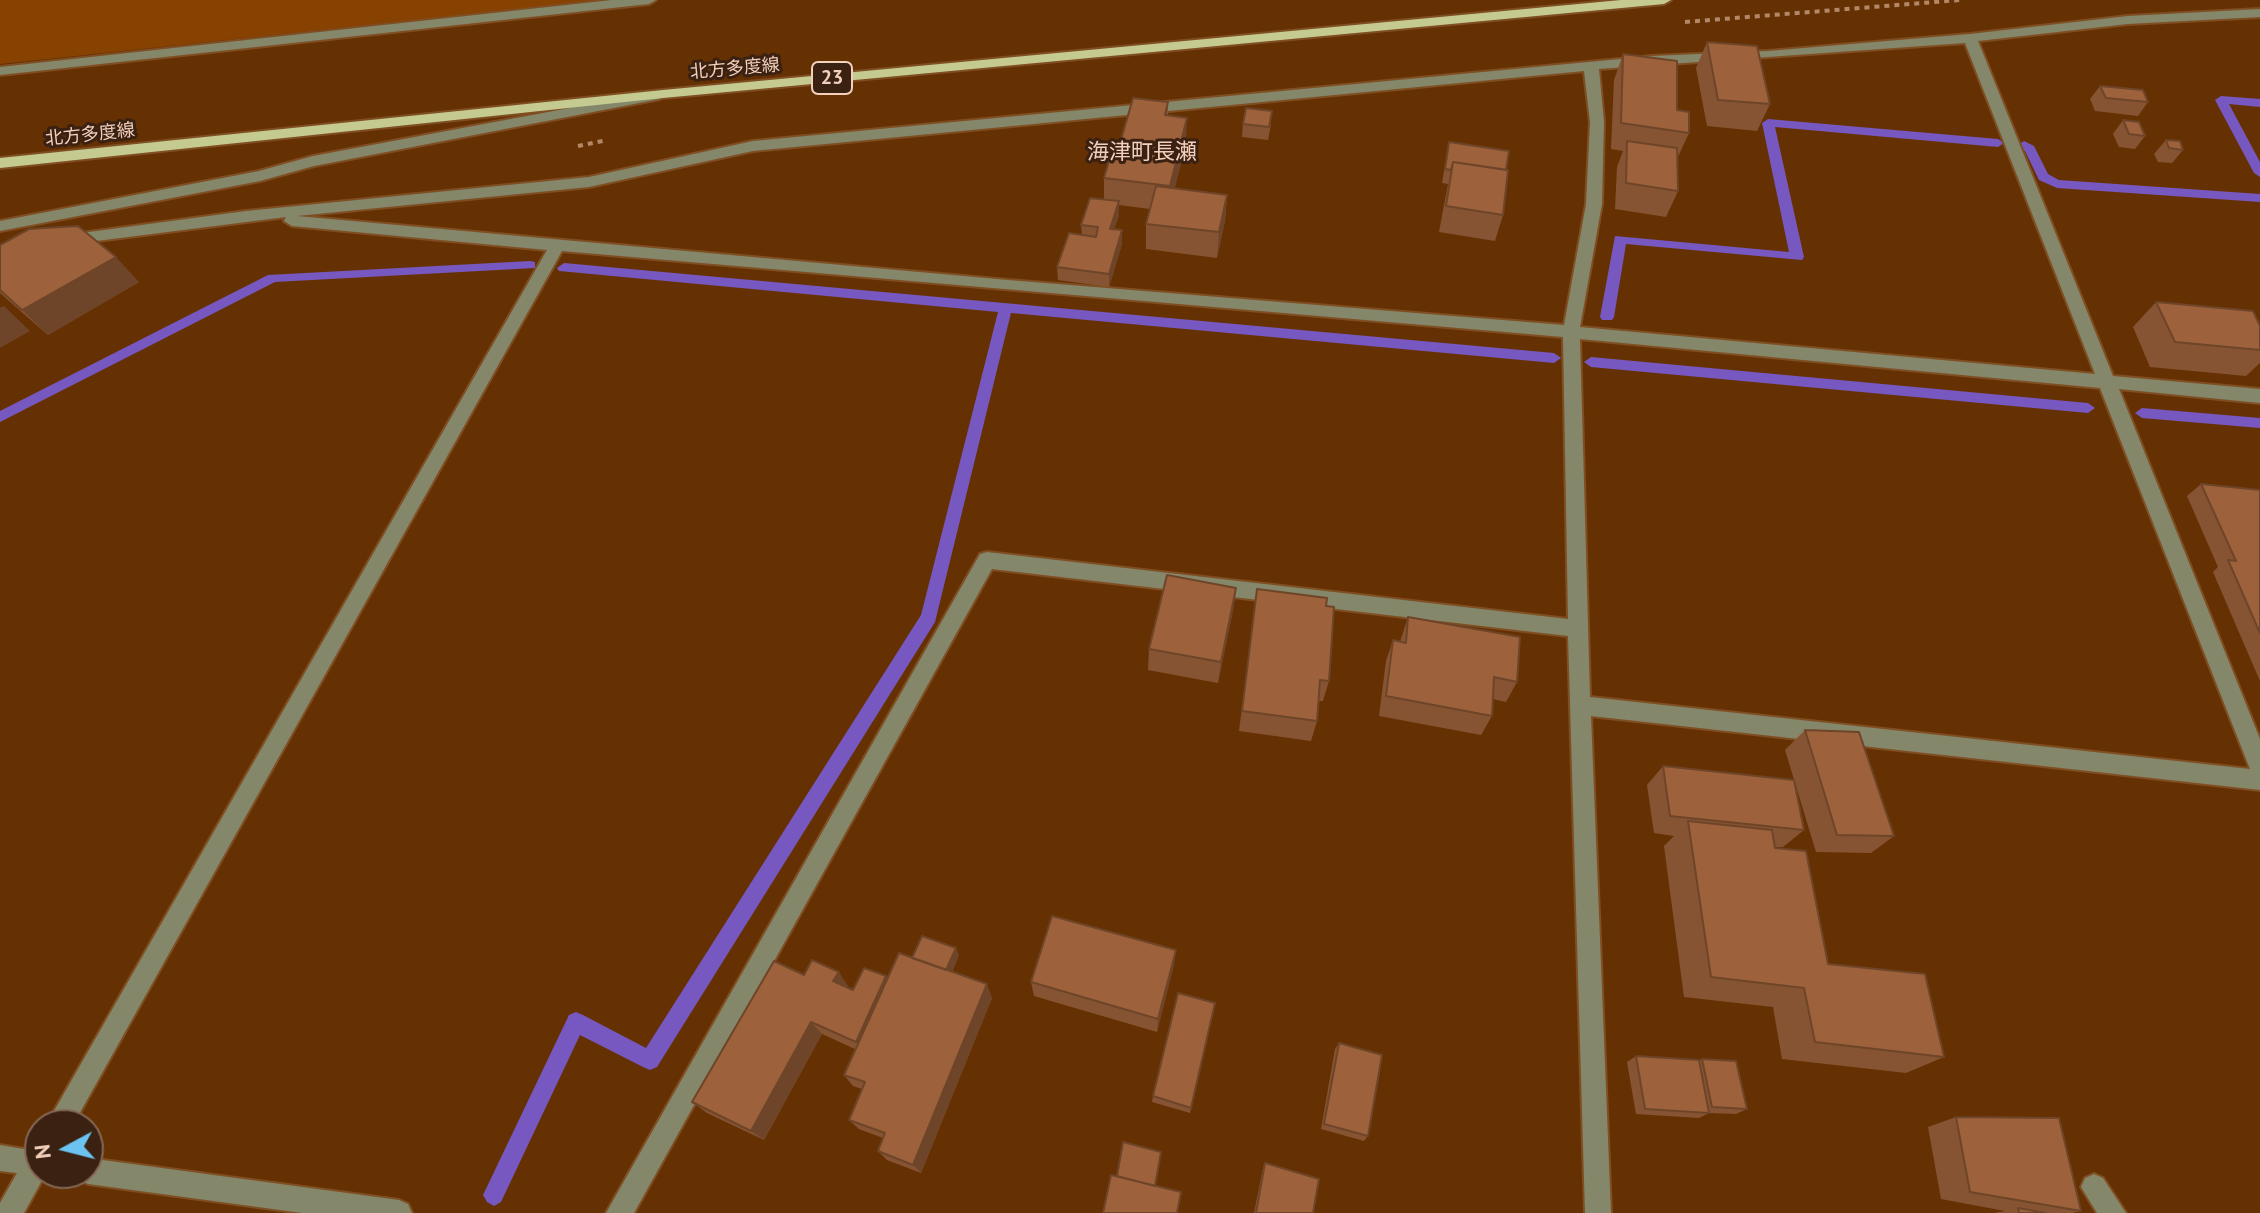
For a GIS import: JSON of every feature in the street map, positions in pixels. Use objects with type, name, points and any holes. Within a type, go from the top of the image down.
[{"type":"main road","name":"北方多度線","points":[[0,163],[663,94],[1664,0]]},
{"type":"street","points":[[0,71],[649,0]]},
{"type":"street","points":[[46,242],[246,216],[589,182],[753,146],[1591,66],[1970,38],[2128,20],[2260,13]]},
{"type":"street","points":[[1970,38],[2260,766]]},
{"type":"street","points":[[1591,66],[1597,122],[1594,204],[1571,332],[1580,705],[1598,1213]]},
{"type":"street","points":[[0,226],[260,176],[313,161],[571,115],[663,94]]},
{"type":"street","points":[[246,216],[557,246],[1571,332],[2260,396]]},
{"type":"street","points":[[68,1109],[557,246]]},
{"type":"street","points":[[619,1213],[987,560],[1578,629]]},
{"type":"street","points":[[1580,705],[2260,780]]},
{"type":"street","points":[[0,1158],[24,1160]]},
{"type":"street","points":[[104,1173],[399,1213]]},
{"type":"street","points":[[2094,1187],[2113,1213]]},
{"type":"street","points":[[9,1213],[24,1188]]},
{"type":"shaded area","points":[[0,0],[605,0],[0,64]]},
{"type":"building","points":[[1707,42],[1757,46],[1770,104],[1718,100]]},
{"type":"building","points":[[1623,54],[1677,61],[1677,110],[1689,112],[1689,133],[1621,123]]},
{"type":"building","points":[[2100,86],[2143,90],[2148,102],[2106,98]]},
{"type":"building","points":[[1133,98],[1168,102],[1165,115],[1187,118],[1170,186],[1104,178],[1111,154],[1117,154]]},
{"type":"building","points":[[1246,108],[1272,111],[1269,127],[1243,124]]},
{"type":"building","points":[[2123,120],[2139,122],[2145,136],[2129,134]]},
{"type":"building","points":[[2166,140],[2180,141],[2183,150],[2169,148]]},
{"type":"building","points":[[1627,141],[1677,148],[1678,191],[1626,183]]},
{"type":"building","points":[[1449,142],[1509,151],[1506,170],[1453,162],[1451,170],[1445,169]]},
{"type":"building","points":[[1453,162],[1508,170],[1503,215],[1446,206]]},
{"type":"building","points":[[1156,186],[1227,195],[1219,232],[1146,224]]},
{"type":"building","points":[[1090,198],[1119,201],[1110,229],[1122,230],[1109,274],[1057,267],[1069,233],[1096,237],[1098,227],[1081,225]]},
{"type":"building","points":[[78,226],[116,257],[22,310],[0,290],[0,245],[29,229]]},
{"type":"building","points":[[2156,302],[2253,311],[2260,326],[2260,350],[2175,342]]},
{"type":"building","points":[[2201,484],[2260,490],[2260,633],[2228,560],[2236,561]]},
{"type":"building","points":[[1167,575],[1236,588],[1221,662],[1149,649]]},
{"type":"building","points":[[1257,589],[1327,598],[1326,606],[1334,607],[1329,681],[1320,680],[1317,721],[1242,711]]},
{"type":"building","points":[[1408,617],[1520,637],[1517,682],[1494,677],[1492,716],[1386,696],[1393,640],[1406,643]]},
{"type":"building","points":[[1805,730],[1859,732],[1894,836],[1837,835]]},
{"type":"building","points":[[1663,766],[1794,780],[1804,830],[1670,816]]},
{"type":"building","points":[[1688,821],[1772,830],[1775,848],[1806,851],[1828,964],[1925,974],[1944,1057],[1815,1042],[1804,988],[1711,977]]},
{"type":"building","points":[[1052,916],[1176,950],[1158,1019],[1031,982]]},
{"type":"building","points":[[922,936],[956,948],[946,970],[912,958]]},
{"type":"building","points":[[899,953],[987,984],[913,1165],[878,1151],[885,1133],[849,1120],[865,1082],[844,1075]]},
{"type":"building","points":[[812,960],[839,972],[833,981],[853,990],[864,968],[886,976],[856,1042],[811,1022],[751,1131],[692,1102],[774,961],[804,975]]},
{"type":"building","points":[[1178,993],[1215,1003],[1191,1108],[1153,1096]]},
{"type":"building","points":[[1339,1043],[1382,1055],[1368,1136],[1324,1124]]},
{"type":"building","points":[[1636,1056],[1699,1060],[1709,1113],[1645,1109]]},
{"type":"building","points":[[1702,1059],[1736,1061],[1747,1109],[1712,1107]]},
{"type":"building","points":[[1956,1117],[2059,1118],[2081,1211],[1970,1192]]},
{"type":"building","points":[[1123,1142],[1161,1152],[1155,1186],[1117,1176]]},
{"type":"building","points":[[1265,1163],[1319,1179],[1313,1213],[1256,1213]]},
{"type":"building","points":[[1111,1175],[1181,1192],[1177,1213],[1103,1213]]},
{"type":"building","points":[[2018,1208],[2046,1213],[2019,1213]]},
{"type":"waterway","points":[[2260,103],[2221,100],[2260,173]]},
{"type":"waterway","points":[[1607,317],[1620,239],[1797,257],[1768,123],[1998,143]]},
{"type":"waterway","points":[[2024,145],[2030,149],[2043,177],[2057,184],[2260,198]]},
{"type":"waterway","points":[[0,417],[273,278],[530,265]]},
{"type":"waterway","points":[[564,268],[1006,308]]},
{"type":"waterway","points":[[494,1195],[576,1022],[650,1060],[929,617],[1006,308]]},
{"type":"waterway","points":[[1006,308],[1554,358]]},
{"type":"waterway","points":[[1591,362],[2088,408]]},
{"type":"waterway","points":[[2142,413],[2260,423]]},
{"type":"district","name":"海津町長瀬","points":[[1142,153]]}]
